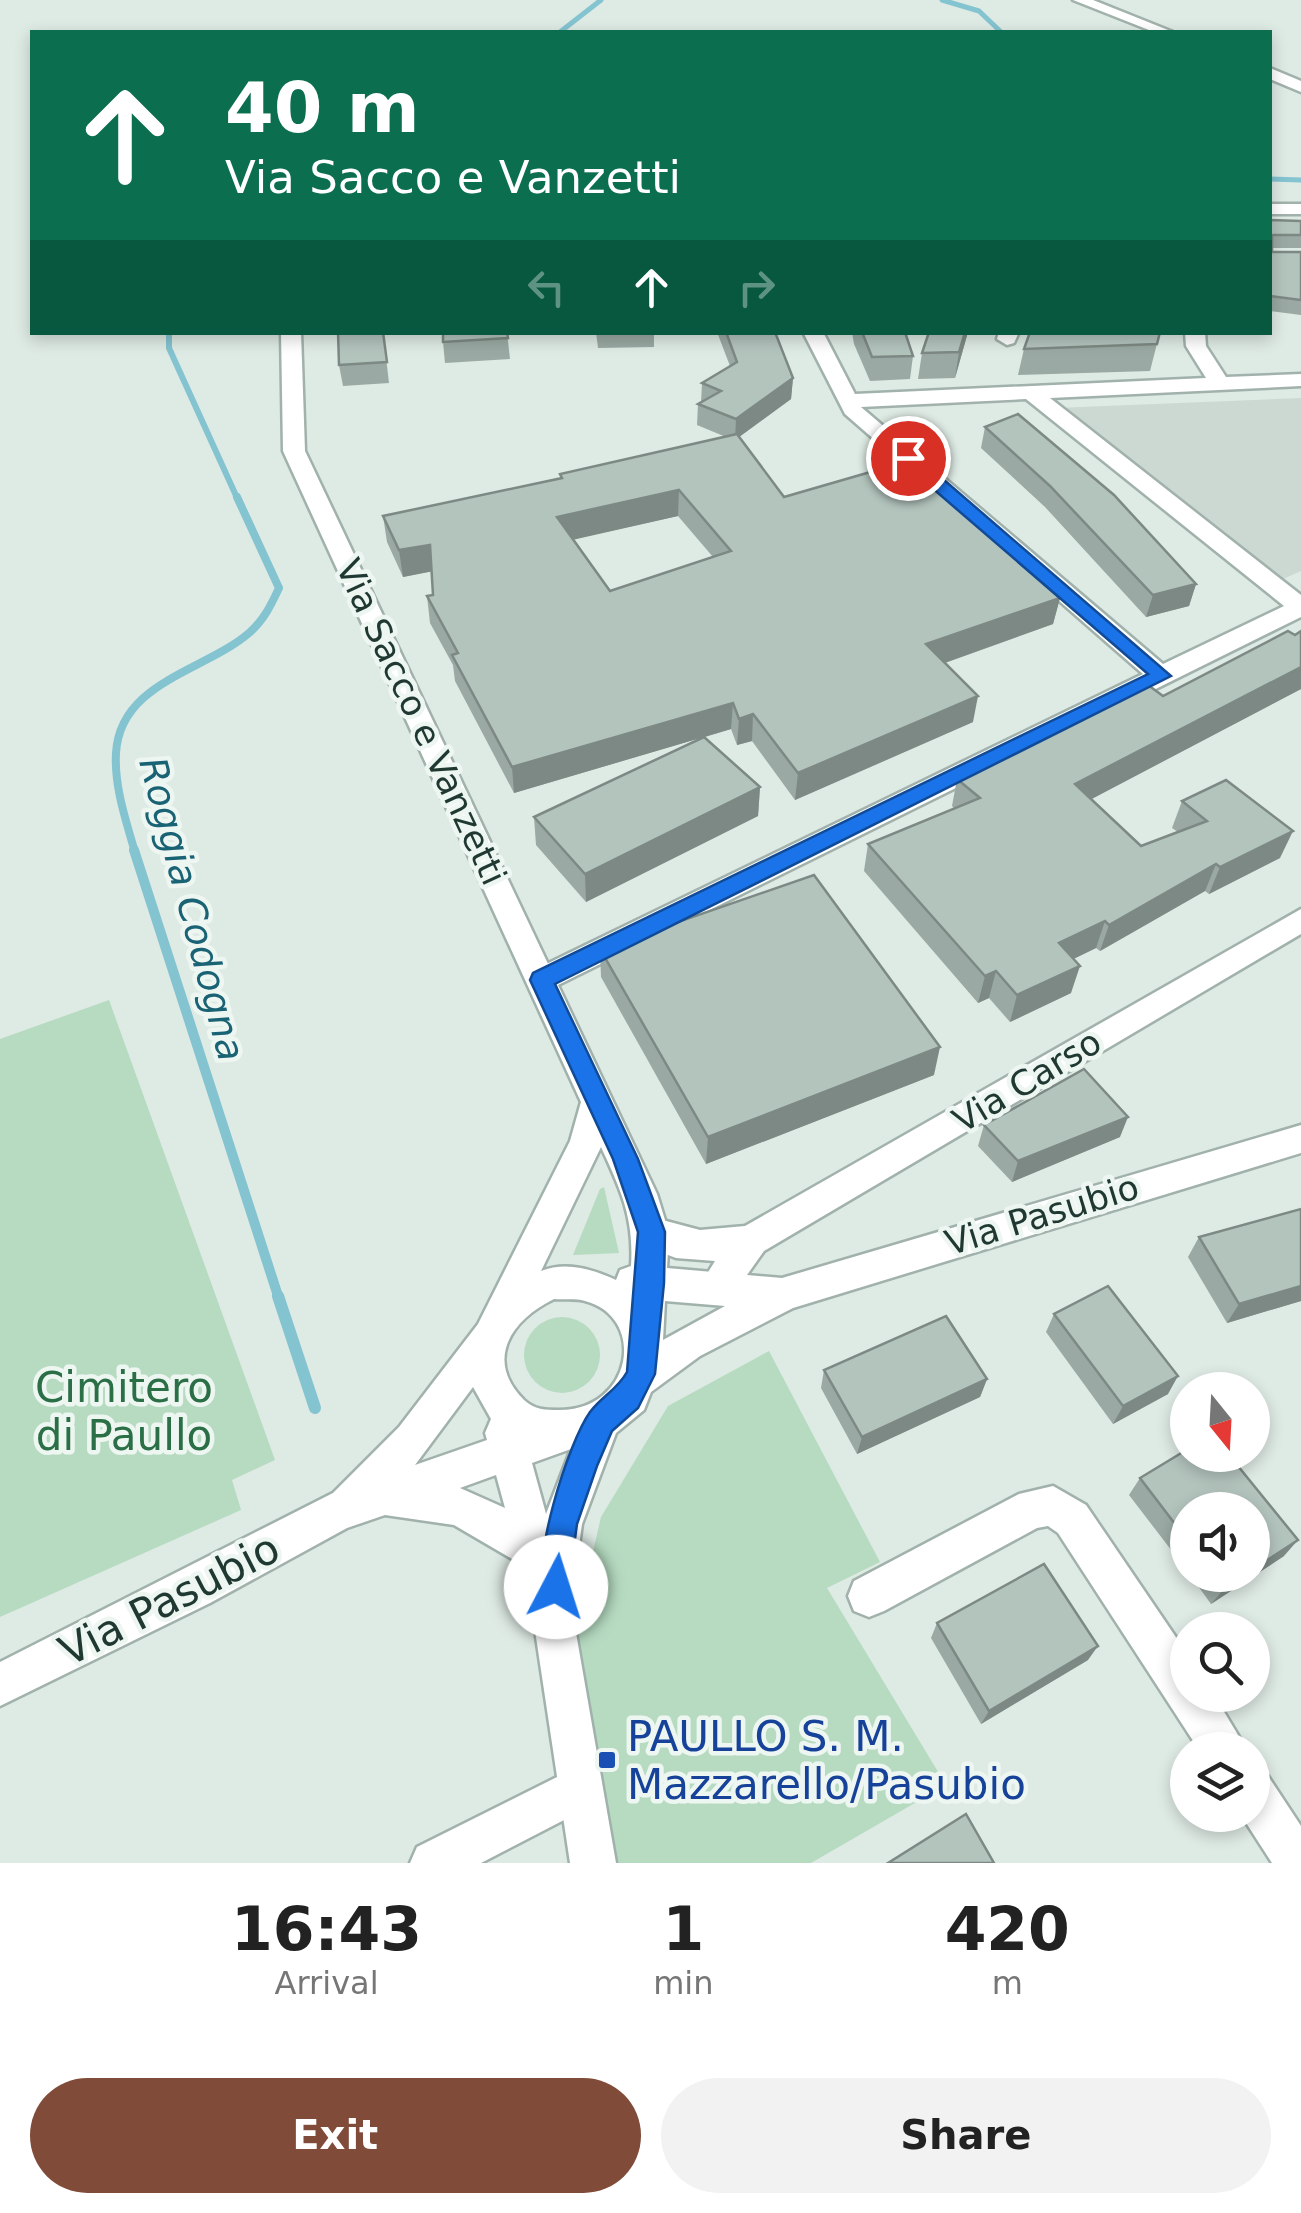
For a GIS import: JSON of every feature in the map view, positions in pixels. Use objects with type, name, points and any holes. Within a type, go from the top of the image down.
[{"type":"street","points":[[1080,0],[1161,30]]},
{"type":"street","points":[[1272,74],[1301,86]]},
{"type":"street","points":[[1272,209],[1301,209]]},
{"type":"street","name":"Via Sacco e Vanzetti","points":[[291,335],[294,451],[626,1159],[652,1232],[642,1364]]},
{"type":"street","points":[[814,335],[846,401],[1161,676]]},
{"type":"street","points":[[1195,335],[1196,346],[1220,384]]},
{"type":"street","points":[[846,401],[1301,380]]},
{"type":"street","points":[[542,980],[1301,607],[1032,392]]},
{"type":"street","name":"Via Carso","points":[[652,1232],[672,1243],[706,1250],[752,1240],[1301,920]]},
{"type":"street","points":[[593,1863],[554,1617],[484,1358],[494,1324],[587,1142],[597,1102]]},
{"type":"street","name":"Via Pasubio","points":[[642,1364],[784,1294],[1301,1139]]},
{"type":"street","name":"Via Carso","points":[[717,1288],[752,1240]]},
{"type":"street","points":[[490,1387],[505,1409],[542,1429],[588,1425],[624,1403],[642,1364],[637,1323],[620,1300],[592,1285],[568,1282],[532,1290],[494,1324]]},
{"type":"street","name":"Via Pasubio","points":[[568,1282],[651,1283],[784,1294]]},
{"type":"street","name":"Via Pasubio","points":[[355,1505],[413,1440],[494,1324]]},
{"type":"street","points":[[554,1617],[562,1524],[588,1425]]},
{"type":"street","name":"Via Pasubio","points":[[0,1684],[355,1505],[588,1425]]},
{"type":"street","name":"Via Pasubio","points":[[355,1505],[436,1498],[458,1504],[534,1549]]},
{"type":"street","points":[[869,1596],[1034,1508],[1053,1506],[1072,1518],[1170,1667]]},
{"type":"street","points":[[433,1863],[579,1788]]},
{"type":"street","points":[[1270,1819],[1300,1863]]},
{"type":"shaded area","points":[[1301,398],[1301,571],[1283,579],[1056,408]]},
{"type":"green space","name":"Cimitero di Paullo","points":[[109,1000],[275,1460],[232,1480],[241,1510],[0,1617],[0,1039]]},
{"type":"green space","points":[[604,1187],[619,1253],[573,1255],[600,1189]]},
{"type":"green space","points":[[562,1317],[589,1328],[600,1355],[589,1382],[562,1393],[535,1382],[524,1355],[535,1328]]},
{"type":"green space","points":[[769,1351],[880,1562],[827,1588],[946,1785],[811,1863],[618,1863],[571,1647],[601,1517],[668,1406]]},
{"type":"building","points":[[1272,220],[1301,221],[1301,235],[1272,235]]},
{"type":"building","points":[[1272,252],[1301,252],[1301,300],[1272,296]]},
{"type":"building","points":[[338,335],[383,335],[387,362],[339,365]]},
{"type":"building","points":[[443,335],[508,338],[443,342]]},
{"type":"building","points":[[727,335],[776,335],[793,378],[736,419],[698,404],[721,391],[702,383],[737,362]]},
{"type":"building","points":[[863,335],[906,335],[913,356],[872,357]]},
{"type":"building","points":[[928,335],[964,335],[959,352],[922,353]]},
{"type":"building","points":[[1029,335],[1159,335],[1157,344],[1024,349]]},
{"type":"building","points":[[1018,414],[1114,495],[1196,584],[1153,595],[1050,486],[985,427]]},
{"type":"building","points":[[737,434],[784,497],[905,462],[1060,598],[926,644],[978,696],[798,773],[753,714],[739,719],[733,703],[512,767],[452,655],[458,653],[427,596],[433,595],[430,545],[399,550],[383,516],[562,478],[560,474]],"holes":[[[679,490],[731,551],[610,591],[557,517]]]},
{"type":"building","points":[[1288,631],[1295,635],[1301,631],[1301,667],[1075,784],[1141,846],[1207,821],[1182,801],[1226,780],[1293,831],[1220,867],[1216,864],[1109,925],[1105,921],[1059,943],[1080,966],[1017,995],[996,971],[985,976],[868,844],[980,798],[957,779],[1148,685],[1163,696]]},
{"type":"building","points":[[704,737],[760,787],[585,874],[534,817]]},
{"type":"building","points":[[814,875],[940,1047],[708,1137],[600,949]]},
{"type":"building","points":[[1084,1069],[1128,1117],[1018,1161],[984,1125]]},
{"type":"building","points":[[1301,1209],[1301,1286],[1239,1304],[1199,1237]]},
{"type":"building","points":[[1108,1286],[1175,1372],[1170,1372],[1170,1380],[1123,1406],[1054,1314]]},
{"type":"building","points":[[946,1316],[987,1379],[862,1437],[824,1370]]},
{"type":"building","points":[[1170,1460],[1170,1472],[1243,1472],[1259,1492],[1170,1492],[1170,1517],[1140,1478]]},
{"type":"building","points":[[1270,1506],[1298,1540],[1270,1558]]},
{"type":"building","points":[[1044,1564],[1098,1646],[989,1711],[937,1623]]},
{"type":"building","points":[[966,1814],[994,1863],[888,1863]]},
{"type":"waterway","name":"Roggia Codogna","points":[[563,30],[601,0]]},
{"type":"waterway","points":[[942,0],[979,11],[999,30]]},
{"type":"waterway","points":[[1272,179],[1301,180]]},
{"type":"waterway","name":"Roggia Codogna","points":[[169,335],[169,348],[238,500]]},
{"type":"waterway","name":"Roggia Codogna","points":[[135,852],[117,778],[116,753],[121,729],[148,694],[249,633],[263,618],[279,588],[237,497]]},
{"type":"waterway","name":"Roggia Codogna","points":[[134,850],[279,1299]]},
{"type":"waterway","name":"Roggia Codogna","points":[[278,1296],[315,1408]]},
{"type":"place","name":"PAULLO S. M. Mazzarello/Pasubio","points":[[607,1760]]},
{"type":"route","points":[[556,1587],[562,1524],[570,1495],[601,1421],[628,1398],[641,1374],[652,1232],[626,1159],[542,980],[1161,676],[908,458]]}]
